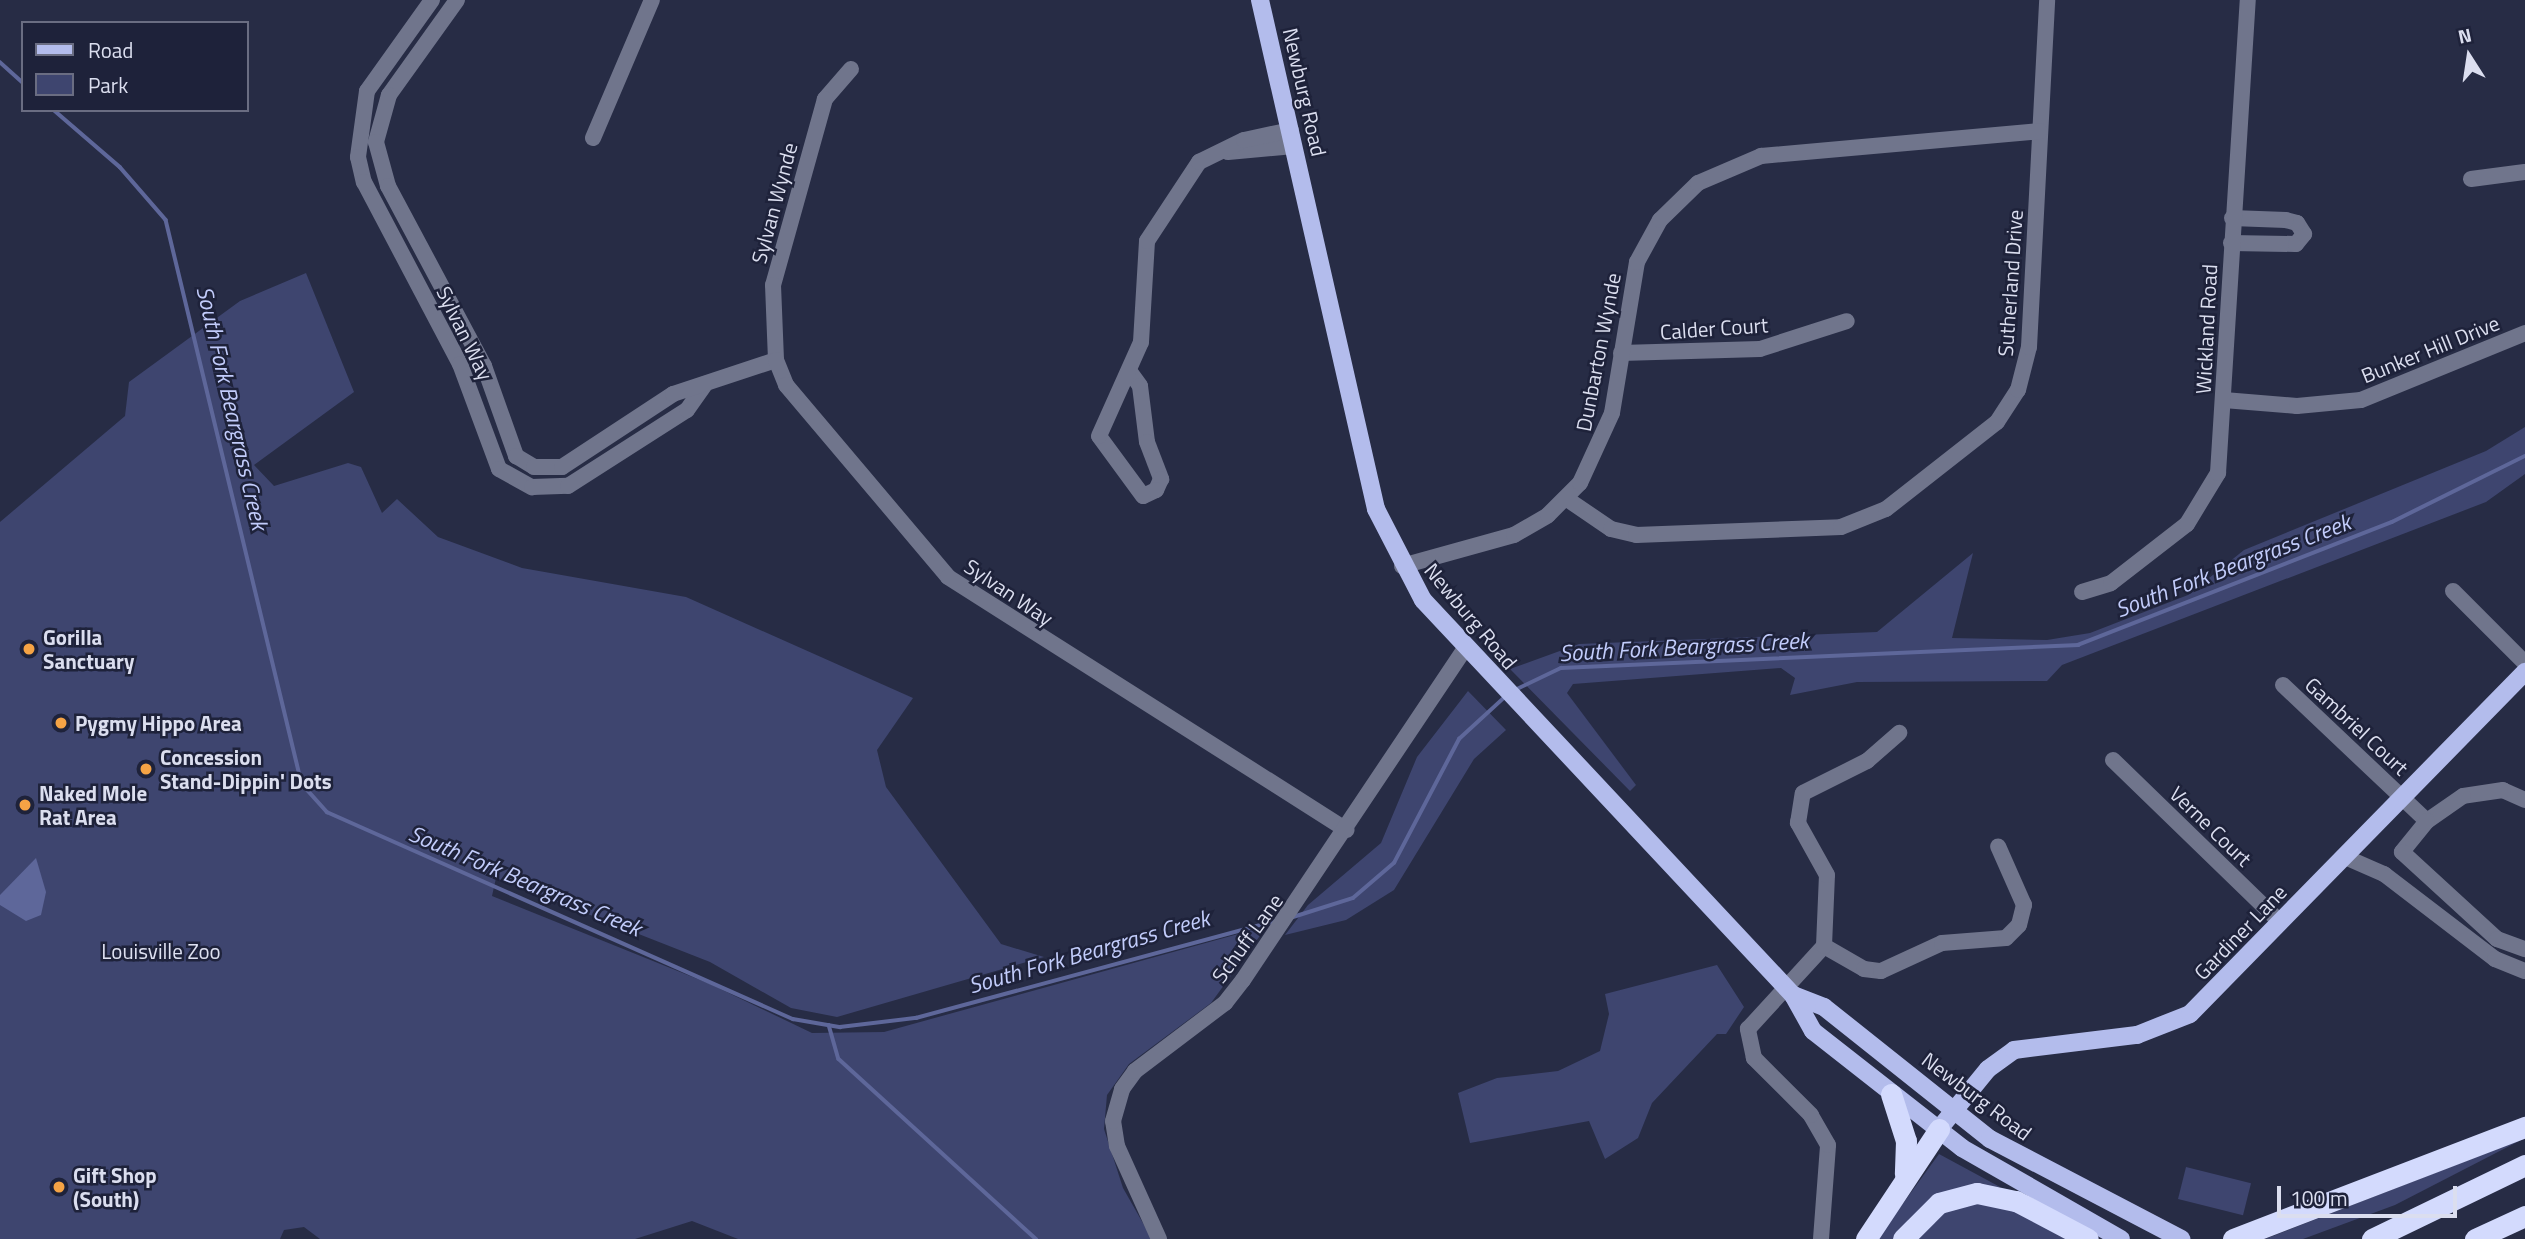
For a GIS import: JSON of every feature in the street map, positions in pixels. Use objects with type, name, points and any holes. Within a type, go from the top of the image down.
[{"type":"highway","points":[[1891,1094],[1906,1141],[1905,1174]]},
{"type":"highway","points":[[2233,1239],[2525,1127]]},
{"type":"highway","points":[[1866,1239],[1905,1174],[1939,1129]]},
{"type":"highway","points":[[2372,1239],[2525,1165]]},
{"type":"highway","points":[[1903,1239],[1939,1203],[1977,1193],[2016,1201],[2088,1239]]},
{"type":"highway","points":[[2475,1239],[2525,1216]]},
{"type":"main road","name":"Newburg Road","points":[[1260,0],[1376,509],[1402,566],[1465,649],[1788,990],[1813,1031],[1891,1094],[2002,1174],[2122,1239]]},
{"type":"main road","name":"Gardiner Lane","points":[[1939,1129],[1955,1108],[2014,1050],[2139,1034],[2180,1020],[2345,857],[2525,672]]},
{"type":"main road","name":"Newburg Road","points":[[1788,990],[1824,1007],[2032,1164],[2181,1239]]},
{"type":"street","name":"Sylvan Way","points":[[432,0],[367,91],[358,157],[364,182],[460,364],[492,459],[510,478],[558,488],[584,479],[687,410],[705,384]]},
{"type":"street","name":"Sylvan Way","points":[[457,0],[389,95],[376,142],[388,186],[484,366],[501,424],[525,463],[562,467],[673,394],[776,360],[809,416],[948,577],[1346,830]]},
{"type":"street","points":[[593,138],[652,0]]},
{"type":"street","name":"Sutherland Drive","points":[[1567,499],[1611,528],[1650,536],[1814,531],[1855,524],[1897,501],[1997,422],[2018,390],[2029,347],[2047,0]]},
{"type":"street","name":"Wickland Road","points":[[2082,592],[2128,572],[2199,511],[2218,473],[2232,218],[2248,0]]},
{"type":"street","name":"Sylvan Wynde","points":[[776,360],[773,285],[825,99],[850,69]]},
{"type":"street","name":"Dunbarton Wynde","points":[[1402,566],[1514,536],[1567,499],[1605,438],[1643,247],[1671,206],[1713,173],[1780,153],[2040,131]]},
{"type":"street","points":[[1130,372],[1140,386],[1147,442],[1160,479],[1156,490],[1143,496],[1099,436],[1105,412],[1130,372],[1141,342],[1147,241],[1192,169],[1228,152],[1244,140],[1293,138]]},
{"type":"street","points":[[2471,179],[2525,172]]},
{"type":"street","points":[[2231,243],[2296,244],[2304,234],[2286,220],[2232,218]]},
{"type":"street","name":"Calder Court","points":[[1621,353],[1760,349],[1847,321]]},
{"type":"street","name":"Bunker Hill Drive","points":[[2224,400],[2297,406],[2361,400],[2525,333]]},
{"type":"street","points":[[482,430],[501,424]]},
{"type":"street","points":[[2453,591],[2525,663]]},
{"type":"street","name":"Schuff Lane","points":[[1158,1239],[1116,1146],[1113,1121],[1122,1089],[1135,1071],[1226,1003],[1298,904],[1465,649]]},
{"type":"street","name":"Gambriel Court","points":[[2283,685],[2427,821]]},
{"type":"street","points":[[1821,1239],[1828,1145],[1811,1115],[1747,1044],[1752,1021],[1788,990],[1824,946],[1828,875],[1802,832],[1798,804],[1809,786],[1867,761],[1899,733]]},
{"type":"street","name":"Verne Court","points":[[2113,760],[2280,922]]},
{"type":"street","points":[[2525,800],[2503,790],[2479,791],[2449,802],[2403,846],[2403,859],[2497,939],[2525,949]]},
{"type":"street","points":[[1824,946],[1864,969],[1881,971],[1942,943],[2006,938],[2019,925],[2024,905],[1997,846]]},
{"type":"street","points":[[2345,857],[2384,874],[2495,959],[2525,971]]},
{"type":"green space","name":"Louisville Zoo","points":[[306,273],[354,392],[254,465],[274,486],[348,463],[361,467],[382,513],[397,499],[438,537],[522,568],[686,597],[913,698],[877,750],[886,787],[1001,944],[1044,957],[837,1017],[791,1008],[710,962],[496,878],[492,896],[710,984],[812,1033],[884,1032],[1267,926],[1211,1003],[1129,1064],[1107,1095],[1104,1129],[1123,1188],[1152,1239],[738,1239],[692,1221],[635,1239],[320,1239],[304,1227],[284,1230],[280,1239],[0,1239],[0,522],[125,416],[129,382],[240,301]]},
{"type":"green space","points":[[2525,427],[2525,474],[2486,502],[2062,665],[2047,681],[1857,682],[1790,695],[1795,678],[1781,668],[1573,684],[1567,693],[1636,785],[1630,791],[1510,669],[1579,644],[1877,632],[1973,553],[1952,638],[2047,640],[2090,633],[2188,595],[2244,550],[2486,451]]},
{"type":"green space","points":[[1468,691],[1506,730],[1474,759],[1394,890],[1346,920],[1285,935],[1308,905],[1381,843],[1417,757]]},
{"type":"green space","points":[[1717,965],[1744,1007],[1726,1034],[1717,1034],[1652,1103],[1638,1138],[1605,1159],[1589,1121],[1470,1143],[1458,1093],[1497,1078],[1558,1071],[1600,1051],[1609,1014],[1605,994]]},
{"type":"green space","points":[[2525,1138],[2395,1205],[2303,1239],[2265,1239]]},
{"type":"green space","points":[[1939,1154],[2000,1187],[1923,1206],[1895,1239],[1877,1239]]},
{"type":"green space","points":[[2186,1167],[2251,1183],[2243,1215],[2178,1199]]},
{"type":"green space","points":[[1967,1202],[2002,1204],[2071,1239],[1912,1239],[1933,1216]]},
{"type":"shaded area","points":[[36,858],[46,892],[41,915],[26,921],[0,905],[0,895]]},
{"type":"waterway","name":"South Fork Beargrass Creek","points":[[0,62],[21,81]]},
{"type":"waterway","name":"South Fork Beargrass Creek","points":[[56,112],[120,167],[166,220],[302,784],[327,812],[793,1019],[840,1027],[916,1018],[1276,921]]},
{"type":"waterway","name":"South Fork Beargrass Creek","points":[[1515,690],[1561,668],[2078,645],[2392,522],[2525,456]]},
{"type":"waterway","name":"South Fork Beargrass Creek","points":[[1290,918],[1353,898],[1394,863],[1459,739],[1506,696]]},
{"type":"waterway","points":[[829,1025],[839,1059],[1036,1239]]},
{"type":"place","name":"Gorilla Sanctuary","points":[[29,649]]},
{"type":"place","name":"Pygmy Hippo Area","points":[[61,723]]},
{"type":"place","name":"Concession Stand-Dippin' Dots","points":[[146,769]]},
{"type":"place","name":"Naked Mole Rat Area","points":[[25,805]]},
{"type":"place","name":"Gift Shop (South)","points":[[59,1187]]}]
